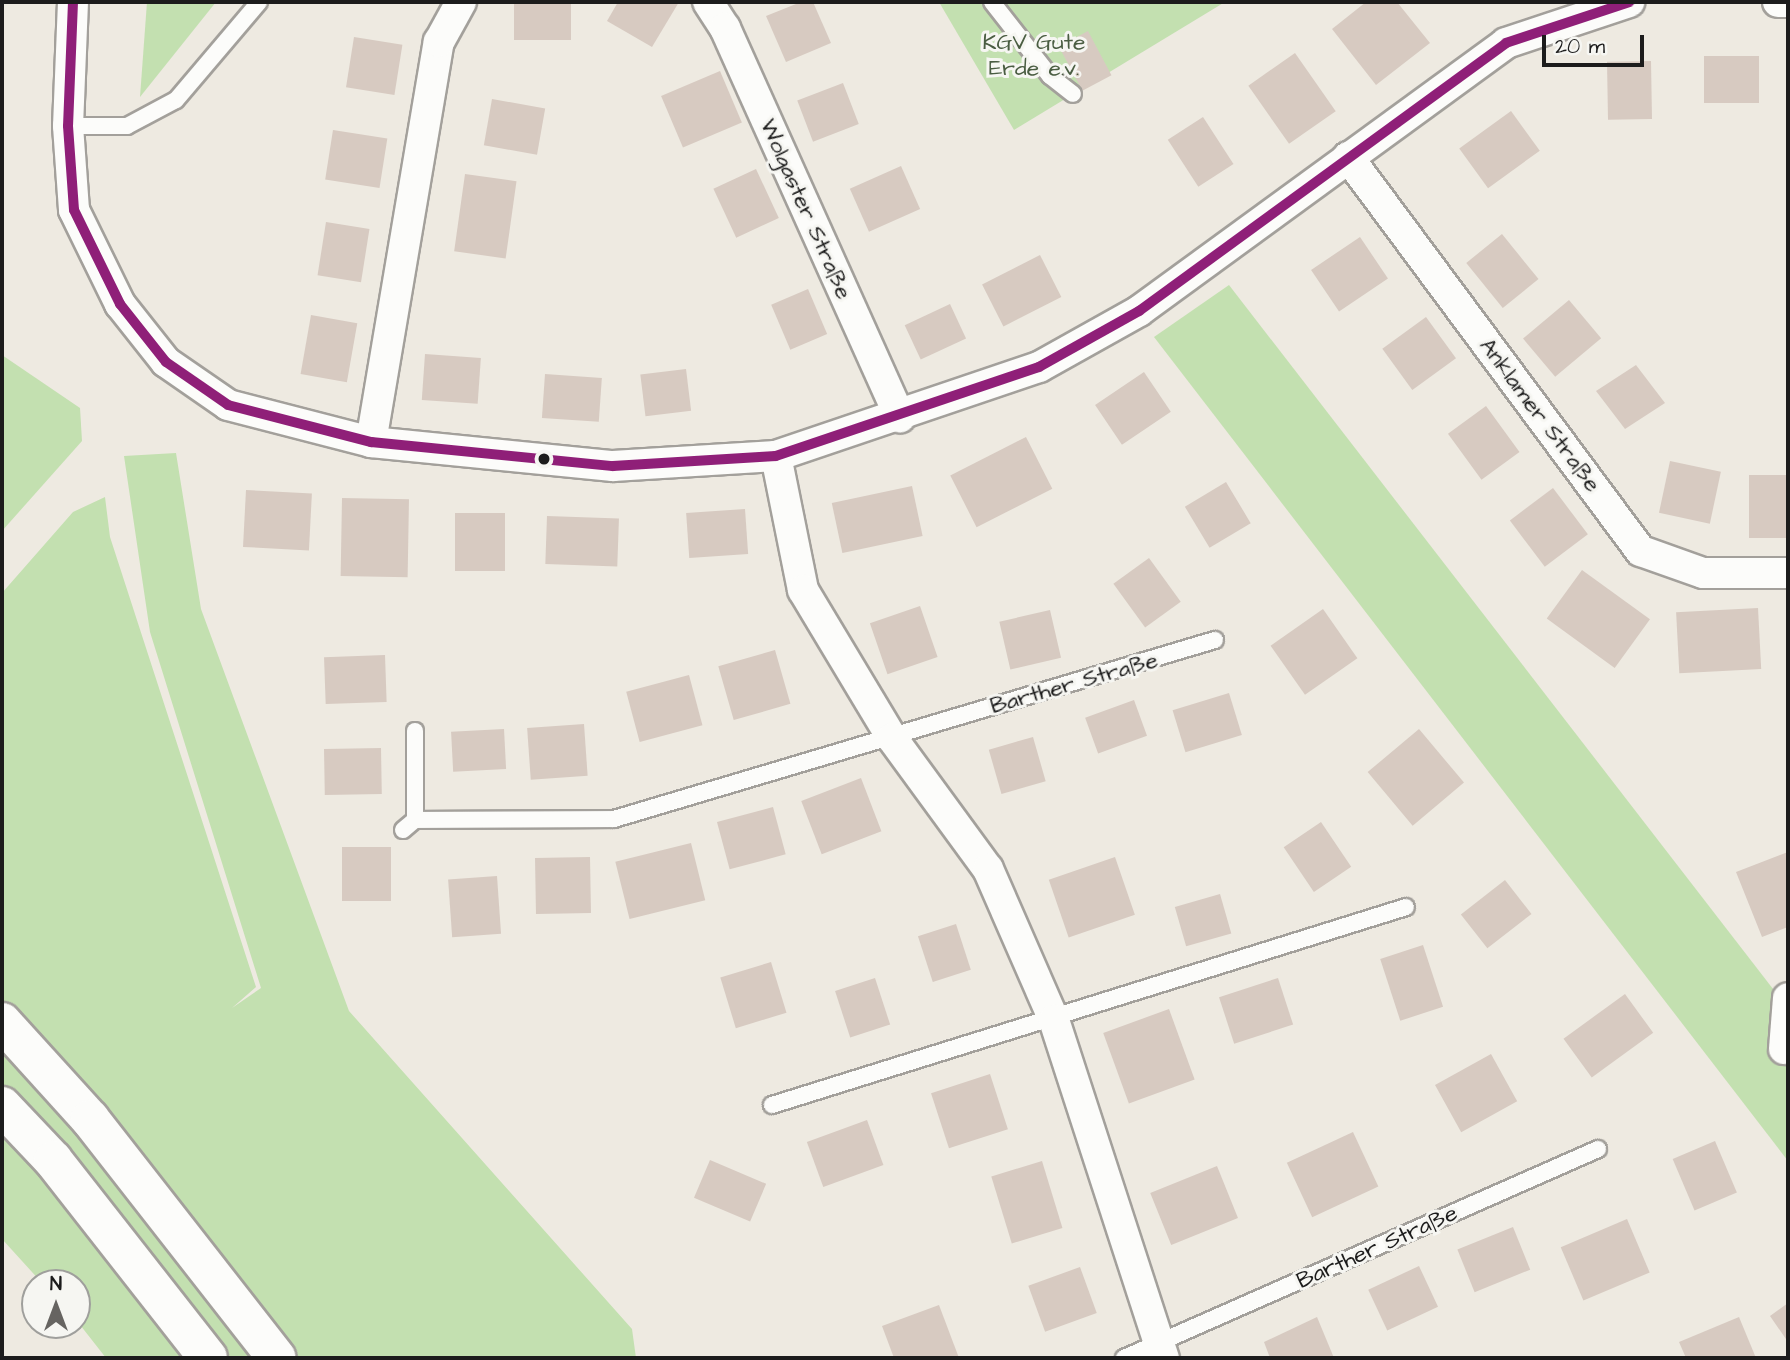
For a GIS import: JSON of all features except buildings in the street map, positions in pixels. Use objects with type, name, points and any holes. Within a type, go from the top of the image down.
[{"type":"highway","points":[[2,1022],[90,1119],[277,1358]]},
{"type":"highway","points":[[2,1106],[53,1160],[208,1358]]},
{"type":"street","points":[[73,2],[68,125],[74,210],[86,243],[120,304],[166,362],[228,405],[371,442],[613,466],[776,456],[900,418],[1039,368],[1139,311],[1506,43],[1629,2]]},
{"type":"street","points":[[371,442],[439,42],[461,2]]},
{"type":"street","name":"Wolgaster Straße","points":[[708,2],[726,28],[900,418]]},
{"type":"street","points":[[1778,2],[1788,2]]},
{"type":"street","name":"Anklamer Straße","points":[[1348,157],[1641,551],[1703,573],[1788,573]]},
{"type":"street","points":[[776,456],[803,590],[892,738],[988,869],[1054,1020],[1160,1352]]},
{"type":"street","points":[[1784,1049],[1788,998]]},
{"type":"lane","points":[[68,125],[127,126],[176,100],[259,2]]},
{"type":"lane","points":[[992,2],[1050,76],[1073,94]]},
{"type":"lane","name":"Barther Straße","points":[[415,731],[409,825],[614,819],[1215,640]]},
{"type":"lane","points":[[772,1104],[1054,1020],[1406,907]]},
{"type":"lane","name":"Barther Straße","points":[[1124,1358],[1160,1352],[1598,1149]]},
{"type":"green space","points":[[147,2],[216,2],[140,97]]},
{"type":"green space","name":"KGV Gute Erde e.v.","points":[[939,2],[1225,2],[1014,130]]},
{"type":"green space","points":[[1229,285],[1787,1007],[1788,1161],[1154,337]]},
{"type":"green space","points":[[2,355],[80,408],[82,441],[2,531]]},
{"type":"green space","points":[[176,453],[201,609],[349,1011],[632,1329],[636,1358],[106,1358],[91,1339],[91,1269],[29,1269],[2,1239],[2,593],[73,512],[105,497],[110,537],[256,987],[232,1008],[261,988],[150,632],[124,456]]},
{"type":"transit line","points":[[73,2],[68,126],[74,210],[120,304],[166,362],[228,405],[371,442],[613,466],[776,456],[1039,367],[1139,311],[1506,43],[1629,2]]}]
